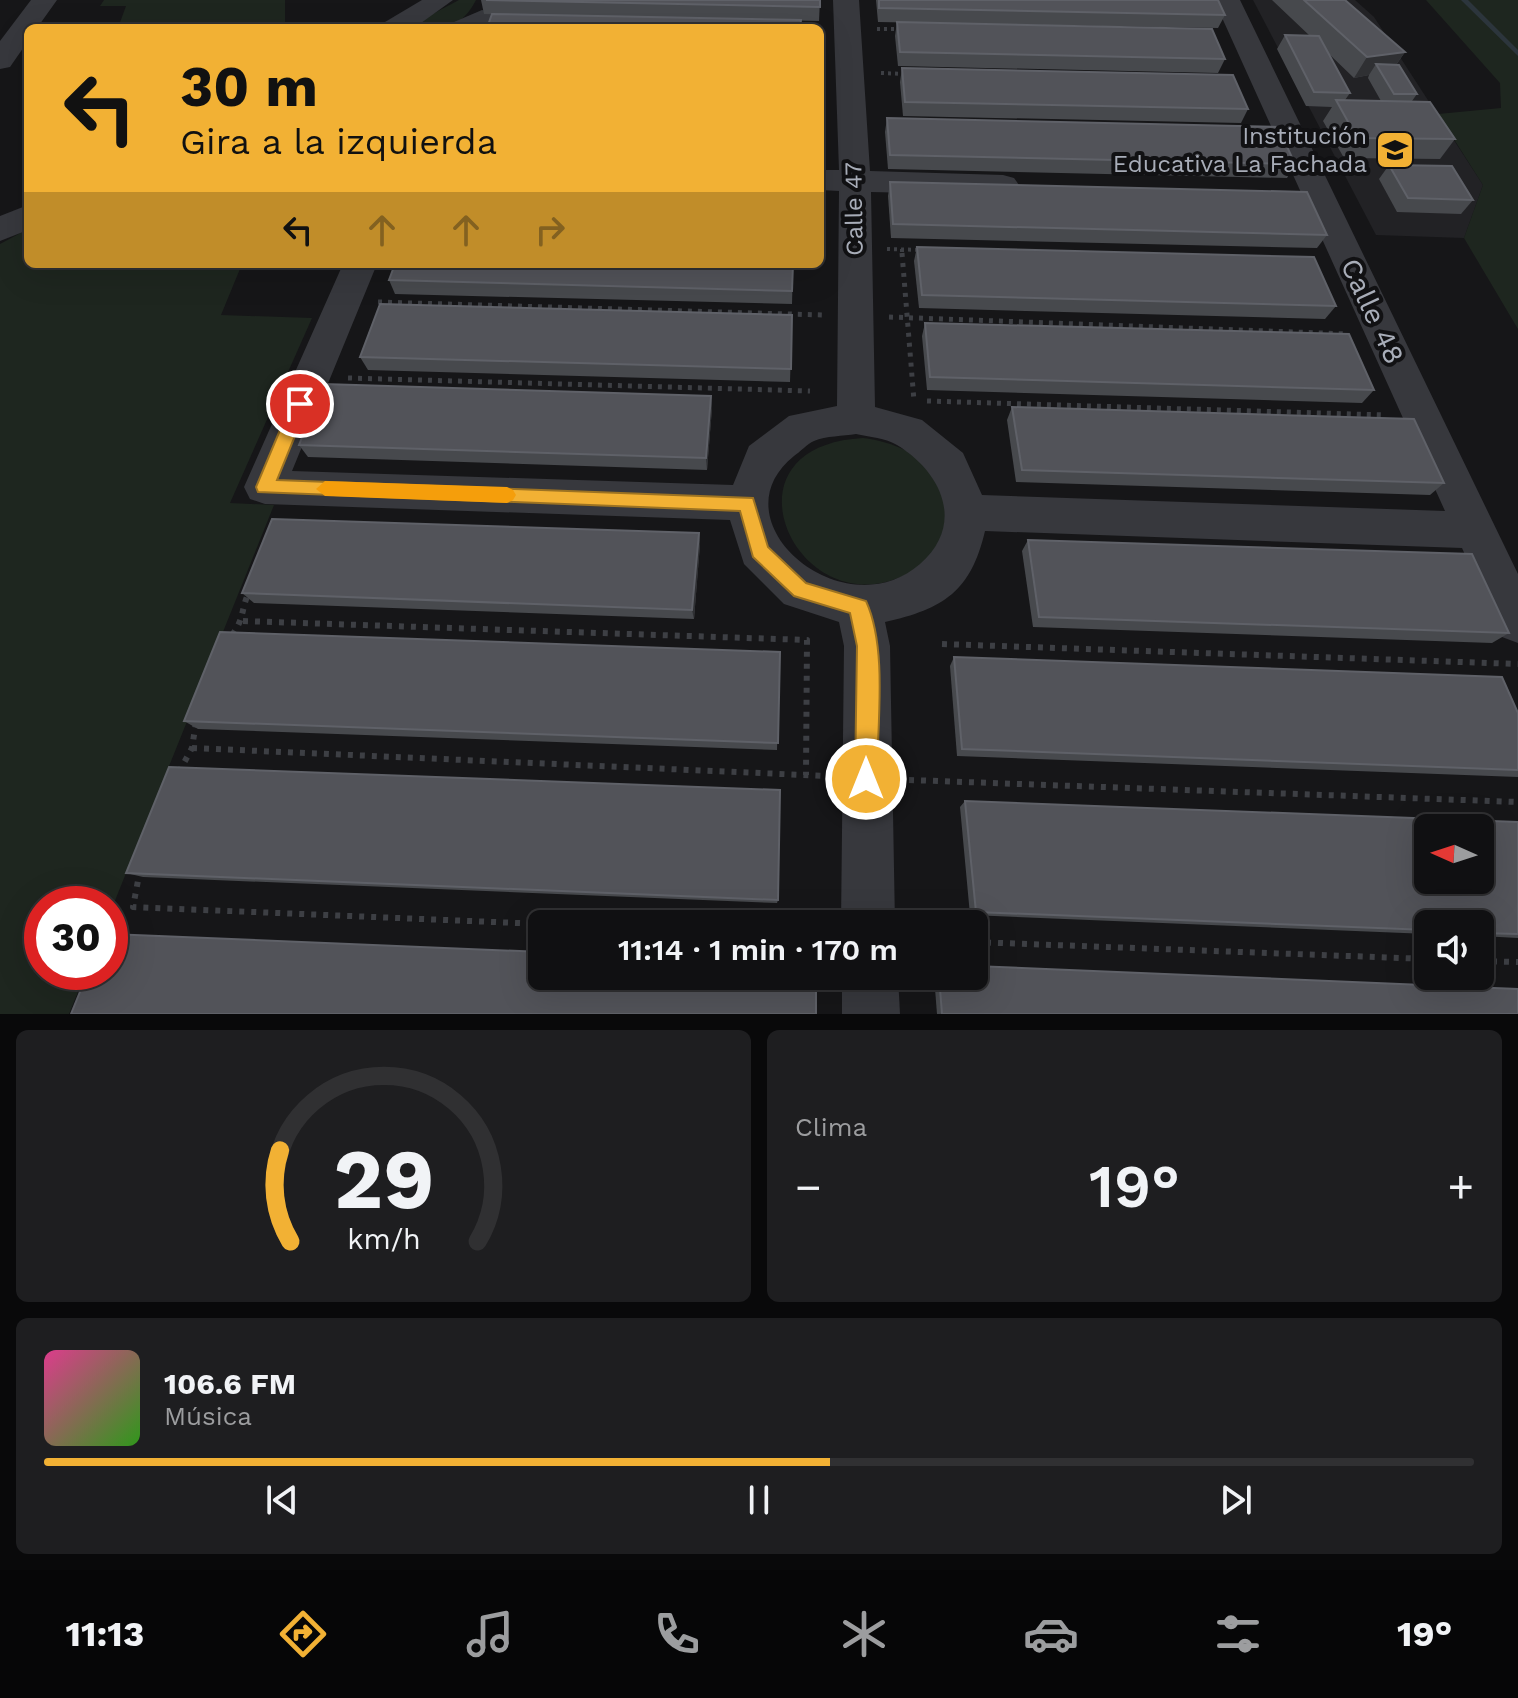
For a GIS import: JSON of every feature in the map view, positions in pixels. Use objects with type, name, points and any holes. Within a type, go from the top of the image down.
[{"type":"street","points":[[27,24],[44,0]]},
{"type":"street","points":[[401,24],[440,0]]},
{"type":"street","name":"Calle 47","points":[[846,0],[855,181],[856,406]]},
{"type":"street","name":"Calle 48","points":[[1227,0],[1302,193],[1422,416],[1518,622]]},
{"type":"street","points":[[0,61],[24,28]]},
{"type":"street","points":[[824,180],[1030,186]]},
{"type":"street","points":[[0,230],[24,218]]},
{"type":"street","points":[[358,268],[265,487],[747,503]]},
{"type":"street","points":[[856,406],[908,431],[949,465],[968,512],[956,560],[917,595],[859,607],[800,590],[759,551],[747,503],[763,458],[803,427],[856,406]]},
{"type":"street","points":[[968,512],[1473,530]]},
{"type":"street","points":[[859,607],[867,646],[868,910]]},
{"type":"street","points":[[870,990],[871,1014]]},
{"type":"path","points":[[848,72],[910,74]]},
{"type":"path","points":[[854,248],[932,250]]},
{"type":"path","points":[[902,249],[912,401],[1422,416]]},
{"type":"path","points":[[312,376],[856,406]]},
{"type":"path","points":[[226,649],[231,636],[243,621],[243,606],[254,580]]},
{"type":"path","points":[[243,621],[807,640],[806,775]]},
{"type":"path","points":[[942,644],[1518,664]]},
{"type":"path","points":[[177,776],[192,748],[193,730],[199,716]]},
{"type":"path","points":[[141,867],[133,907],[528,923]]},
{"type":"path","points":[[988,943],[1414,958]]},
{"type":"path","points":[[1494,961],[1518,962]]},
{"type":"shaded area","points":[[104,0],[285,0],[285,24],[119,24],[126,6],[100,6]]},
{"type":"shaded area","points":[[459,0],[476,0],[463,18],[455,23],[414,24]]},
{"type":"shaded area","name":"Institución Educativa La Fachada","points":[[1253,0],[1355,0],[1374,17],[1483,185],[1464,238],[1376,235]]},
{"type":"shaded area","points":[[1426,0],[1518,0],[1518,329],[1464,238],[1483,185],[1438,114],[1501,108],[1500,83]]},
{"type":"shaded area","points":[[24,231],[24,268],[240,268],[221,315],[312,318],[230,503],[274,505],[121,886],[24,886],[24,990],[79,990],[69,1014],[0,1014],[0,244]]},
{"type":"shaded area","points":[[863,438],[905,450],[931,470],[943,489],[949,528],[919,570],[898,578],[861,584],[828,575],[802,554],[786,527],[782,497],[792,469],[818,448]]},
{"type":"building","points":[[486,0],[820,0],[820,7]]},
{"type":"building","points":[[879,0],[1218,0],[1225,15],[879,8]]},
{"type":"building","points":[[1304,0],[1345,0],[1405,52],[1367,57]]},
{"type":"building","points":[[492,14],[801,20],[800,24],[488,24]]},
{"type":"building","points":[[897,22],[1212,29],[1225,59],[900,52]]},
{"type":"building","points":[[1285,35],[1319,36],[1350,93],[1314,92]]},
{"type":"building","points":[[1376,64],[1399,65],[1417,94],[1394,94]]},
{"type":"building","points":[[902,68],[1233,75],[1248,109],[905,102]]},
{"type":"building","points":[[1336,100],[1430,102],[1455,139],[1357,138]]},
{"type":"building","points":[[887,118],[1278,127],[1295,164],[890,155]]},
{"type":"building","points":[[1389,165],[1452,166],[1473,200],[1408,198]]},
{"type":"building","points":[[890,182],[1307,192],[1327,235],[893,224]]},
{"type":"building","points":[[917,247],[1314,257],[1336,306],[922,295]]},
{"type":"building","points":[[394,268],[793,268],[792,291],[389,280]]},
{"type":"building","points":[[380,304],[792,315],[791,369],[360,357]]},
{"type":"building","points":[[925,323],[1349,334],[1374,390],[930,377]]},
{"type":"building","points":[[323,384],[711,396],[706,458],[299,445]]},
{"type":"building","points":[[1012,407],[1414,419],[1444,483],[1022,470]]},
{"type":"building","points":[[272,519],[699,533],[692,610],[242,593]]},
{"type":"building","points":[[1028,540],[1472,554],[1509,633],[1039,617]]},
{"type":"building","points":[[220,632],[780,652],[778,743],[184,721]]},
{"type":"building","points":[[954,657],[1502,677],[1518,713],[1518,770],[962,749]]},
{"type":"building","points":[[169,767],[780,790],[778,900],[126,873]]},
{"type":"building","points":[[965,801],[1414,818],[1414,894],[1494,894],[1494,821],[1518,822],[1518,934],[1494,933],[1494,910],[1414,910],[1414,929],[976,910]]},
{"type":"building","points":[[128,935],[528,951],[528,990],[816,990],[816,1014],[71,1014],[81,990],[128,990]]},
{"type":"building","points":[[988,967],[1414,985],[1414,990],[1518,989],[1518,1014],[942,1014],[940,990],[988,990]]},
{"type":"waterway","points":[[1464,0],[1518,54]]},
{"type":"slow traffic","points":[[325,489],[507,495]]},
{"type":"place","name":"Institución Educativa La Fachada","points":[[1395,150]]},
{"type":"route","points":[[300,404],[265,487],[747,503],[759,551],[800,590],[859,607],[867,646],[866,779]]}]
